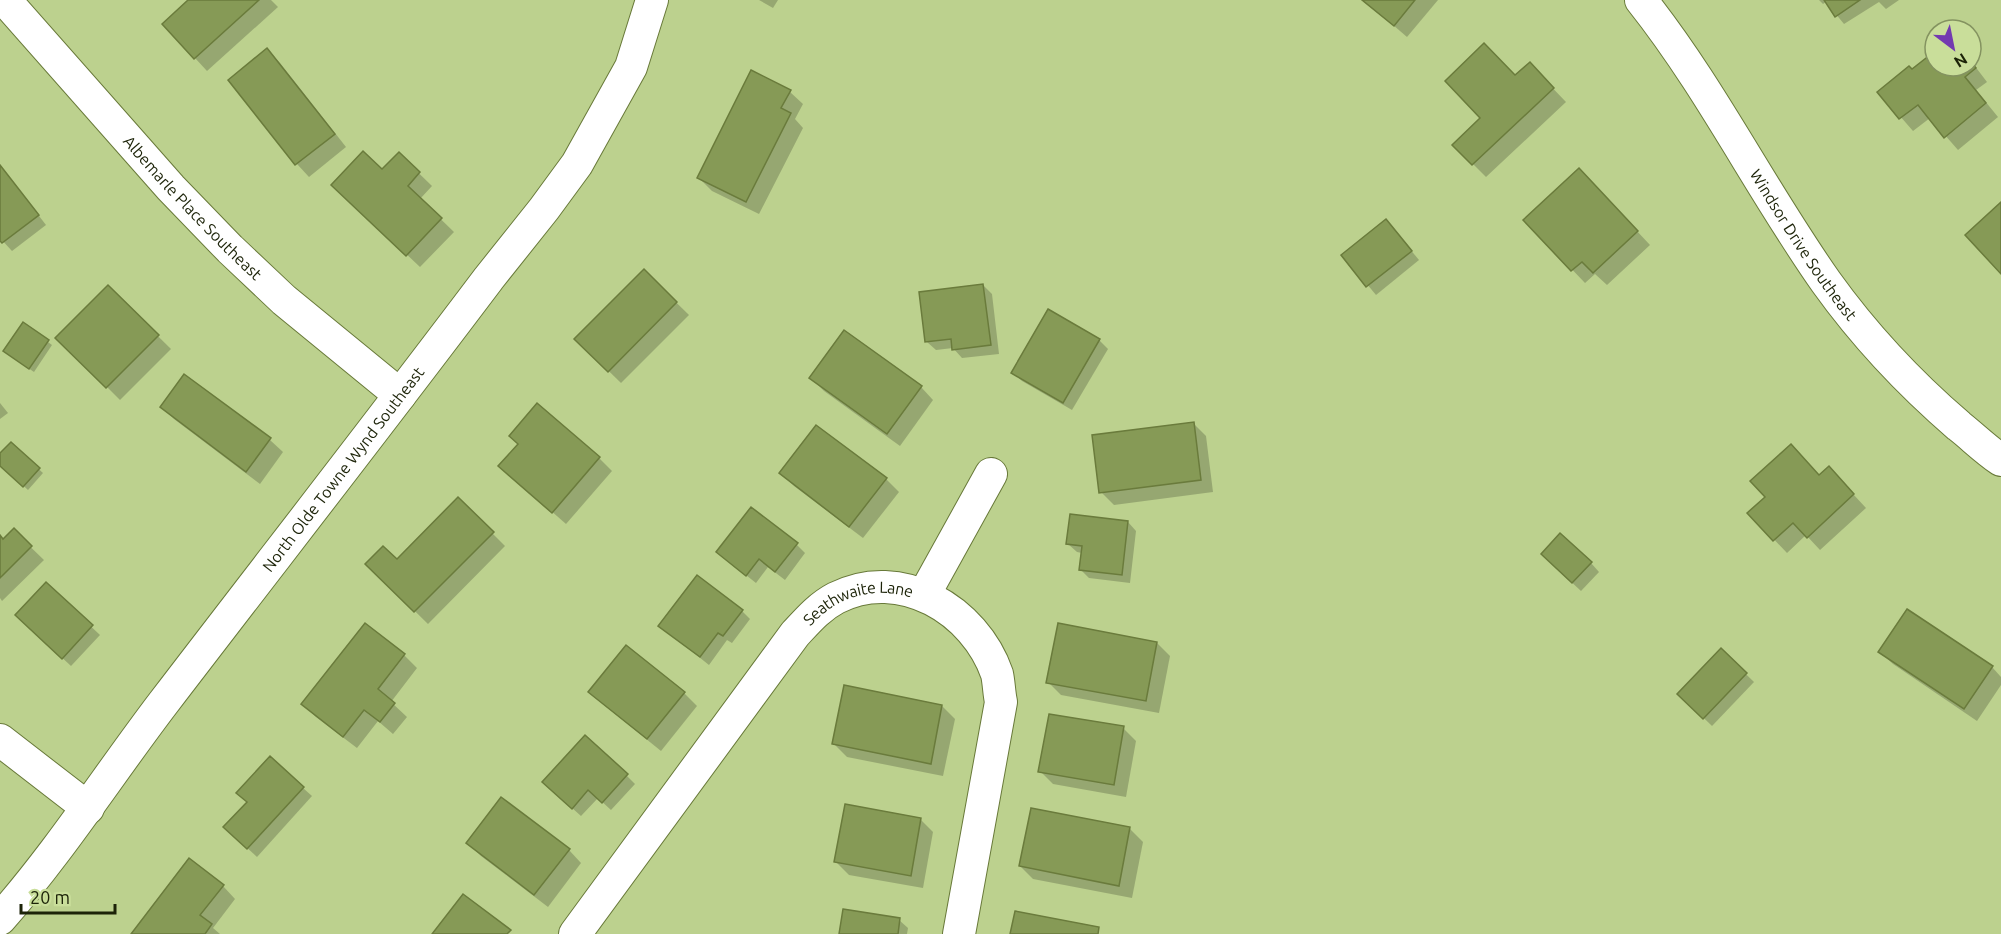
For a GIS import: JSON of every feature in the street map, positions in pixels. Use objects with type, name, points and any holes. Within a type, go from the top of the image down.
[{"type":"street","name":"Albemarle Place Southeast","points":[[5,0],[171,188],[230,249],[284,300],[400,395]]},
{"type":"street","name":"North Olde Towne Wynd Southeast","points":[[0,919],[88,808],[158,711],[577,164],[631,67],[652,0]]},
{"type":"street","name":"Windsor Drive Southeast","points":[[1641,0],[1690,67],[1794,234],[1856,322],[1894,366],[1940,410],[2001,460]]},
{"type":"street","points":[[924,595],[992,474]]},
{"type":"street","name":"Seathwaite Lane","points":[[575,934],[795,634],[814,613],[837,598],[868,587],[898,587],[924,595],[948,608],[970,628],[986,651],[997,676],[1000,702],[959,934]]},
{"type":"street","points":[[0,740],[88,808]]},
{"type":"building","points":[[188,0],[259,0],[194,59],[162,24]]},
{"type":"building","points":[[1362,0],[1415,0],[1394,26]]},
{"type":"building","points":[[1824,0],[1860,0],[1835,17]]},
{"type":"building","points":[[1484,43],[1515,75],[1530,62],[1554,88],[1472,165],[1452,145],[1480,118],[1445,81]]},
{"type":"building","points":[[267,48],[335,134],[295,165],[228,80]]},
{"type":"building","points":[[1923,60],[1923,78],[1966,78],[1986,103],[1944,138],[1918,105],[1899,119],[1877,92],[1909,66],[1912,69]]},
{"type":"building","points":[[751,70],[791,90],[781,108],[791,113],[746,202],[697,178]]},
{"type":"building","points":[[363,151],[382,169],[399,152],[420,172],[408,186],[442,218],[406,256],[331,185]]},
{"type":"building","points":[[0,165],[39,215],[2,243],[0,241]]},
{"type":"building","points":[[1579,168],[1638,231],[1593,273],[1582,262],[1571,271],[1523,220]]},
{"type":"building","points":[[2001,202],[2001,274],[1965,235]]},
{"type":"building","points":[[1386,219],[1412,251],[1366,287],[1341,255]]},
{"type":"building","points":[[644,269],[677,302],[608,372],[574,339]]},
{"type":"building","points":[[983,284],[991,345],[952,350],[951,339],[925,342],[919,292]]},
{"type":"building","points":[[108,285],[159,335],[106,388],[55,338]]},
{"type":"building","points":[[1048,309],[1100,339],[1063,403],[1011,373]]},
{"type":"building","points":[[23,322],[49,340],[29,369],[3,351]]},
{"type":"building","points":[[844,330],[922,386],[887,434],[809,378]]},
{"type":"building","points":[[184,374],[271,438],[246,472],[160,407]]},
{"type":"building","points":[[537,403],[600,457],[552,513],[498,466],[518,444],[509,436]]},
{"type":"building","points":[[1194,422],[1201,480],[1099,493],[1092,435]]},
{"type":"building","points":[[816,425],[887,478],[849,527],[779,473]]},
{"type":"building","points":[[11,442],[40,468],[23,487],[0,466],[0,453]]},
{"type":"building","points":[[1791,444],[1819,475],[1829,466],[1854,494],[1807,538],[1793,523],[1773,541],[1747,513],[1765,497],[1750,481]]},
{"type":"building","points":[[458,497],[494,532],[414,612],[365,564],[383,546],[397,559]]},
{"type":"building","points":[[751,507],[798,543],[775,572],[759,559],[746,576],[716,552]]},
{"type":"building","points":[[1070,514],[1128,521],[1122,575],[1079,570],[1082,546],[1066,544]]},
{"type":"building","points":[[14,528],[32,546],[0,578],[0,535],[3,539]]},
{"type":"building","points":[[1560,533],[1592,562],[1572,583],[1541,554]]},
{"type":"building","points":[[697,575],[743,610],[723,636],[718,633],[700,657],[658,626]]},
{"type":"building","points":[[46,582],[93,625],[62,659],[15,615]]},
{"type":"building","points":[[1907,609],[1993,666],[1964,709],[1878,652]]},
{"type":"building","points":[[365,623],[405,654],[378,689],[395,703],[380,722],[364,710],[343,737],[301,704]]},
{"type":"building","points":[[1058,623],[1157,642],[1146,701],[1046,683]]},
{"type":"building","points":[[626,645],[685,692],[647,739],[588,692]]},
{"type":"building","points":[[1721,648],[1747,673],[1703,719],[1677,694]]},
{"type":"building","points":[[844,685],[942,705],[931,764],[832,744]]},
{"type":"building","points":[[1049,714],[1124,726],[1114,785],[1038,772]]},
{"type":"building","points":[[585,735],[628,774],[602,803],[588,790],[572,809],[542,782]]},
{"type":"building","points":[[270,756],[304,787],[247,849],[223,827],[247,802],[236,793]]},
{"type":"building","points":[[501,797],[570,849],[534,895],[466,843]]},
{"type":"building","points":[[845,804],[921,818],[911,876],[834,862]]},
{"type":"building","points":[[1031,808],[1130,827],[1119,886],[1019,866]]},
{"type":"building","points":[[189,858],[224,885],[200,915],[212,924],[205,934],[131,934]]},
{"type":"building","points":[[463,894],[511,930],[507,934],[432,934]]},
{"type":"building","points":[[843,909],[900,918],[898,934],[839,934]]},
{"type":"building","points":[[1015,911],[1099,927],[1098,934],[1010,934]]}]
